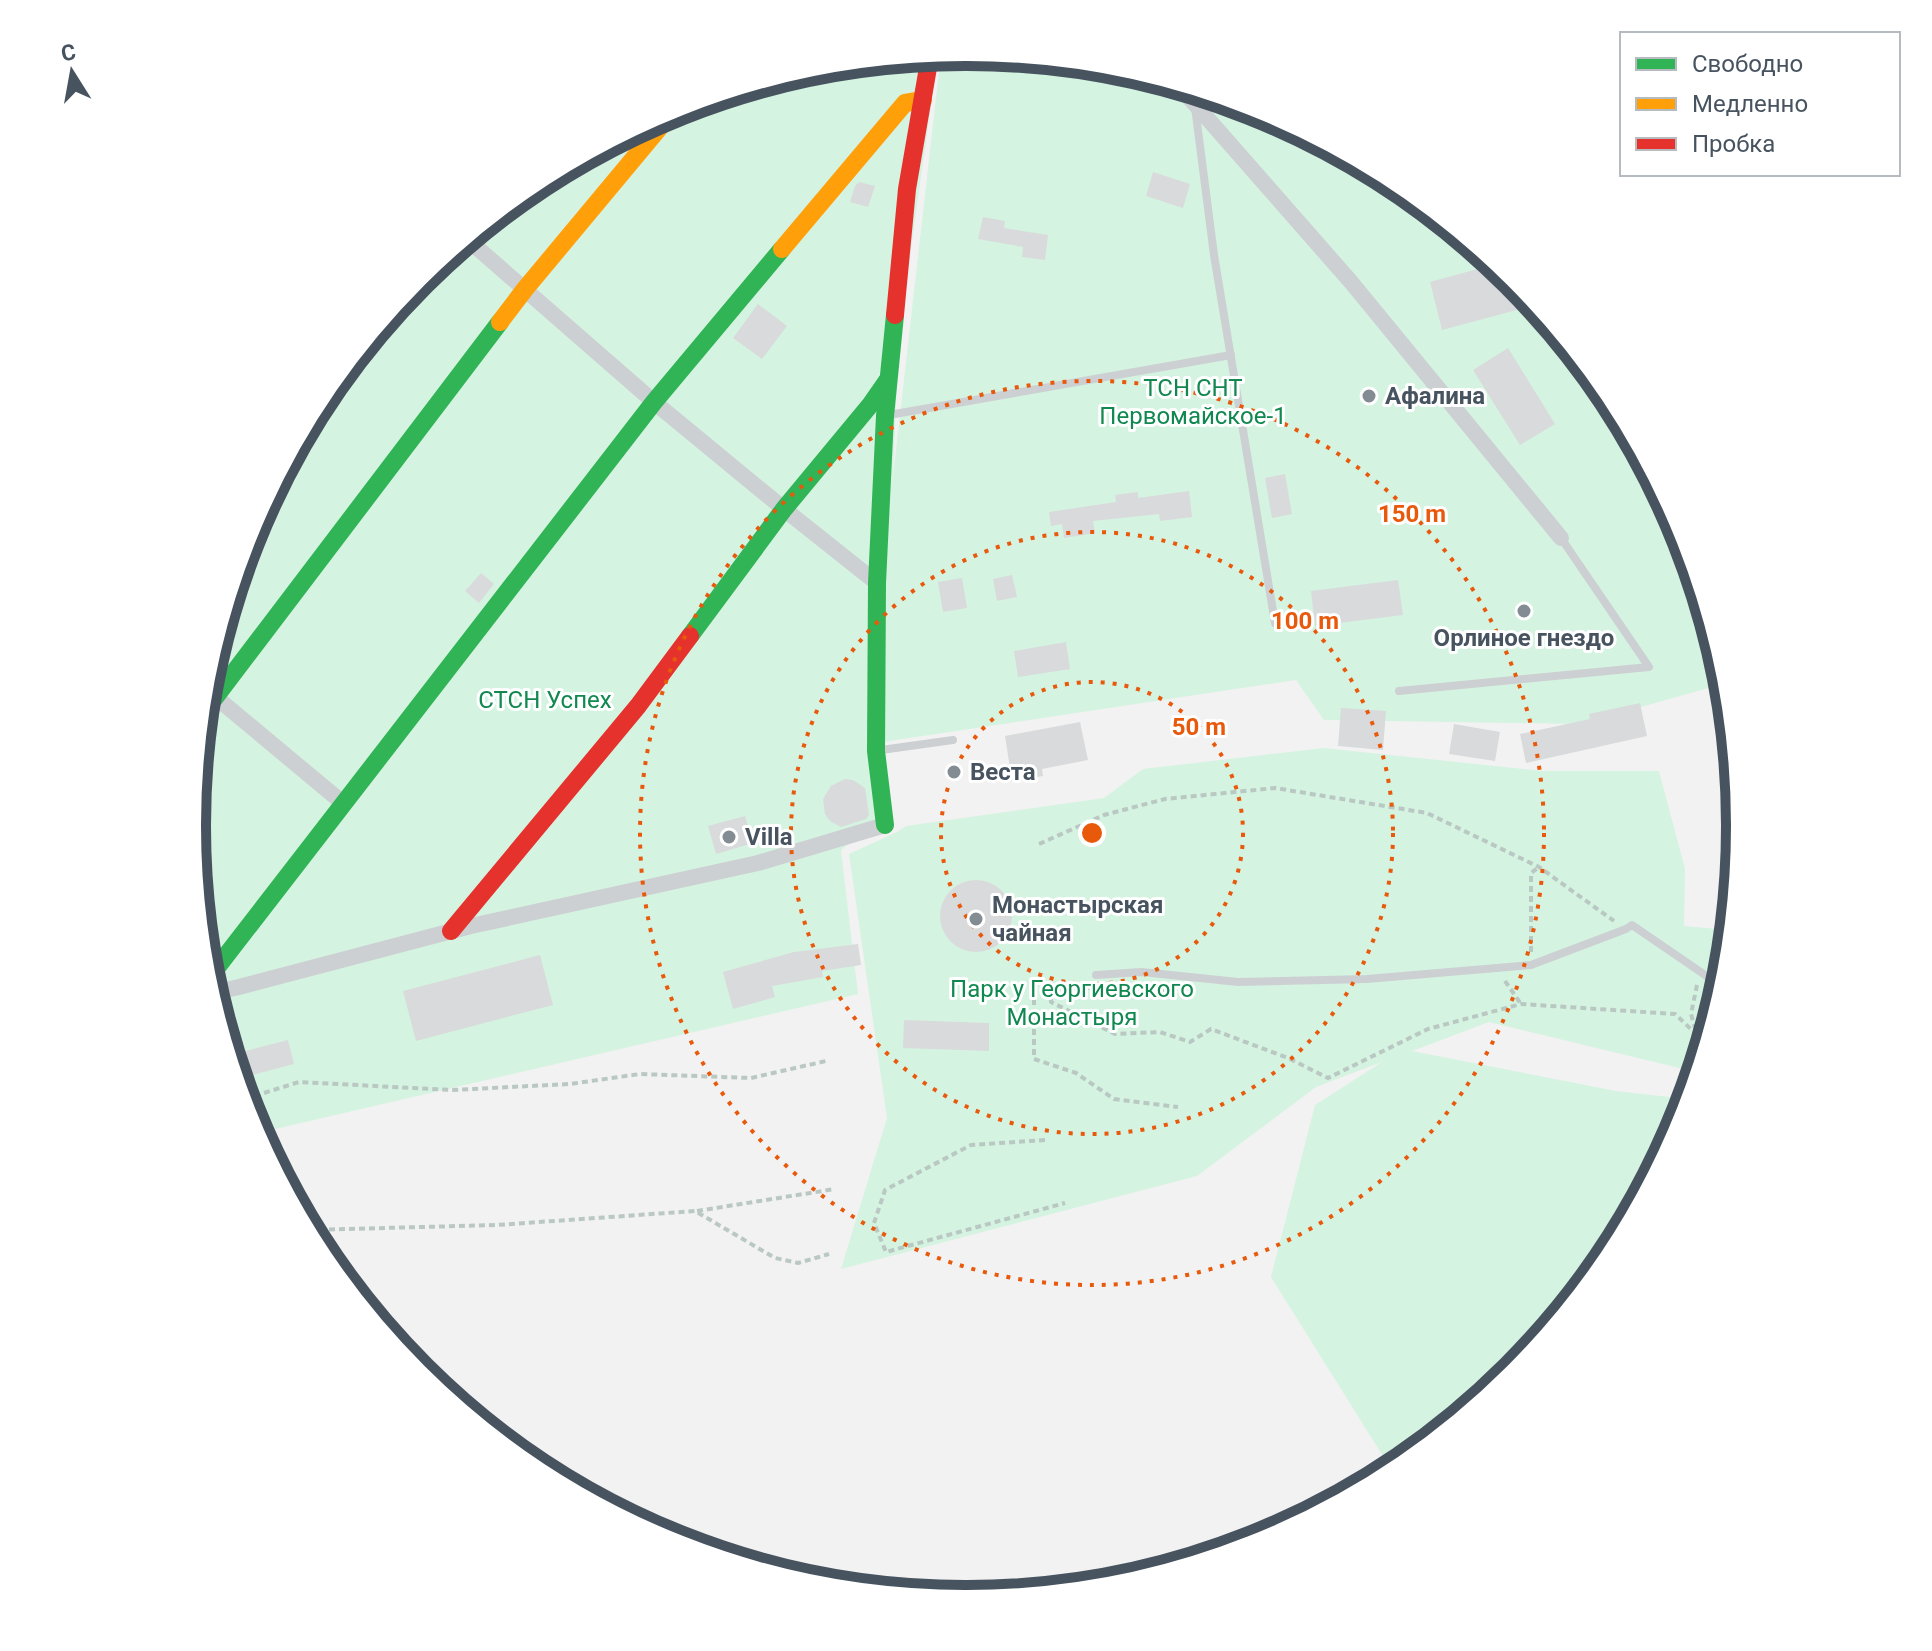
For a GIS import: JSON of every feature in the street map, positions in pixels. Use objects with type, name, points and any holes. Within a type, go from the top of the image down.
[{"type":"street","points":[[225,990],[451,931],[758,863],[885,825],[876,751],[877,583],[885,416],[907,189],[928,68]]},
{"type":"street","points":[[219,964],[654,402],[905,103],[923,100]]},
{"type":"street","points":[[1194,102],[1351,282],[1561,538]]},
{"type":"street","points":[[220,681],[525,289],[655,133]]},
{"type":"street","points":[[475,246],[654,402],[877,583]]},
{"type":"street","points":[[451,931],[638,706],[784,509],[888,379]]},
{"type":"street","points":[[218,698],[344,804]]},
{"type":"lane","points":[[1194,102],[1214,255],[1275,623]]},
{"type":"lane","points":[[885,416],[1231,355]]},
{"type":"lane","points":[[1399,691],[1649,667],[1561,538]]},
{"type":"lane","points":[[876,751],[953,740]]},
{"type":"lane","points":[[1096,975],[1142,972],[1238,982],[1352,980],[1531,965],[1632,925],[1710,976]]},
{"type":"path","points":[[1039,844],[1104,815],[1165,799],[1275,788],[1427,813],[1539,867],[1626,929]]},
{"type":"path","points":[[1531,965],[1531,873],[1539,867]]},
{"type":"path","points":[[1696,1033],[1691,1014],[1699,971]]},
{"type":"path","points":[[1034,979],[1034,1059],[1076,1073],[1114,1099],[1178,1107]]},
{"type":"path","points":[[1503,979],[1521,1004]]},
{"type":"path","points":[[1098,989],[1051,988],[1051,1002],[1115,1034],[1160,1032],[1190,1042],[1211,1029],[1288,1058],[1328,1078],[1428,1029],[1521,1004],[1675,1014],[1696,1034]]},
{"type":"path","points":[[1113,989],[1175,991]]},
{"type":"path","points":[[256,1095],[299,1082],[451,1090],[570,1084],[640,1074],[751,1078],[826,1061]]},
{"type":"path","points":[[1045,1140],[971,1145],[885,1190],[874,1223],[886,1252],[1065,1203]]},
{"type":"path","points":[[323,1230],[497,1225],[695,1211],[835,1189]]},
{"type":"path","points":[[695,1211],[775,1258],[798,1263],[829,1254]]},
{"type":"green space","name":"СТСН Успех","points":[[936,67],[899,335],[878,821],[841,850],[858,994],[271,1130],[247,1070],[221,974],[208,875],[208,776],[221,677],[232,629],[264,535],[308,446],[334,404],[363,363],[429,288],[465,254],[544,194],[630,144],[675,124],[722,106],[818,81],[867,72]]},
{"type":"green space","name":"ТСН СНТ Первомайское-1","points":[[940,67],[1065,72],[1163,92],[1210,106],[1302,144],[1388,194],[1467,254],[1503,288],[1569,363],[1624,446],[1668,535],[1685,581],[1713,687],[1581,724],[1324,720],[1296,680],[883,742],[881,582]]},
{"type":"green space","name":"Парк у Георгиевского Монастыря","points":[[1324,748],[1542,771],[1659,771],[1685,869],[1684,926],[1718,929],[1700,1022],[1685,1069],[1489,1022],[1412,1051],[1616,1091],[1675,1098],[1624,1205],[1569,1288],[1503,1363],[1467,1397],[1385,1459],[1271,1277],[1315,1105],[1382,1062],[1316,1087],[1197,1176],[841,1269],[887,1118],[849,854],[906,826],[1104,798],[1143,769]]},
{"type":"building","points":[[1153,172],[1190,184],[1183,208],[1146,196]]},
{"type":"building","points":[[859,182],[875,186],[868,207],[850,202]]},
{"type":"building","points":[[983,217],[1005,221],[1004,228],[1048,235],[1045,260],[1022,257],[1023,247],[978,239]]},
{"type":"building","points":[[1482,268],[1522,309],[1442,330],[1430,282]]},
{"type":"building","points":[[758,304],[787,326],[762,359],[733,338]]},
{"type":"building","points":[[1508,348],[1555,424],[1520,445],[1473,370]]},
{"type":"building","points":[[1285,474],[1292,514],[1272,518],[1265,478]]},
{"type":"building","points":[[1189,491],[1192,517],[1160,521],[1159,514],[1093,521],[1095,533],[1064,538],[1062,524],[1051,526],[1049,512],[1116,502],[1115,495],[1138,492],[1138,498]]},
{"type":"building","points":[[481,573],[494,584],[479,603],[465,591]]},
{"type":"building","points":[[1012,575],[1017,597],[997,601],[993,579]]},
{"type":"building","points":[[962,578],[967,608],[943,612],[938,582]]},
{"type":"building","points":[[1398,580],[1403,615],[1315,626],[1311,591]]},
{"type":"building","points":[[1066,642],[1070,669],[1018,677],[1014,651]]},
{"type":"building","points":[[1640,703],[1647,736],[1526,763],[1520,734],[1590,719],[1589,714]]},
{"type":"building","points":[[1341,708],[1386,711],[1383,750],[1338,746]]},
{"type":"building","points":[[1080,722],[1088,760],[1042,769],[1043,776],[1012,781],[1005,736]]},
{"type":"building","points":[[1454,724],[1500,732],[1495,761],[1449,754]]},
{"type":"building","points":[[845,779],[865,788],[869,815],[866,819],[841,827],[825,814],[823,799],[831,786]]},
{"type":"building","name":"Villa","points":[[745,816],[753,843],[716,854],[708,826]]},
{"type":"building","name":"Монастырская чайная","points":[[969,880],[983,880],[1002,890],[1012,909],[1012,923],[1002,942],[983,952],[969,952],[950,942],[940,923],[940,909],[950,890]]},
{"type":"building","points":[[858,944],[861,965],[822,971],[823,977],[772,986],[775,997],[733,1009],[723,972],[794,952]]},
{"type":"building","points":[[540,955],[553,1005],[416,1041],[403,991]]},
{"type":"building","points":[[904,1020],[989,1023],[989,1051],[903,1048]]},
{"type":"building","points":[[288,1040],[294,1064],[249,1076],[241,1052]]},
{"type":"traffic: fast","points":[[219,964],[654,402],[782,249]]},
{"type":"traffic: fast","points":[[885,825],[876,751],[877,583],[885,416],[895,315]]},
{"type":"traffic: fast","points":[[218,693],[500,322]]},
{"type":"traffic: fast","points":[[690,636],[784,509],[887,381]]},
{"type":"traffic: slow","points":[[782,249],[905,103],[923,100]]},
{"type":"traffic: slow","points":[[500,322],[655,133]]},
{"type":"traffic: jam","points":[[895,315],[907,189],[928,68]]},
{"type":"traffic: jam","points":[[451,931],[638,706],[690,636]]},
{"type":"place","name":"Афалина","points":[[1369,396]]},
{"type":"place","name":"Орлиное гнездо","points":[[1524,611]]},
{"type":"place","name":"Веста","points":[[954,772]]},
{"type":"place","name":"Villa","points":[[729,837]]},
{"type":"place","name":"Монастырская чайная","points":[[976,919]]}]
